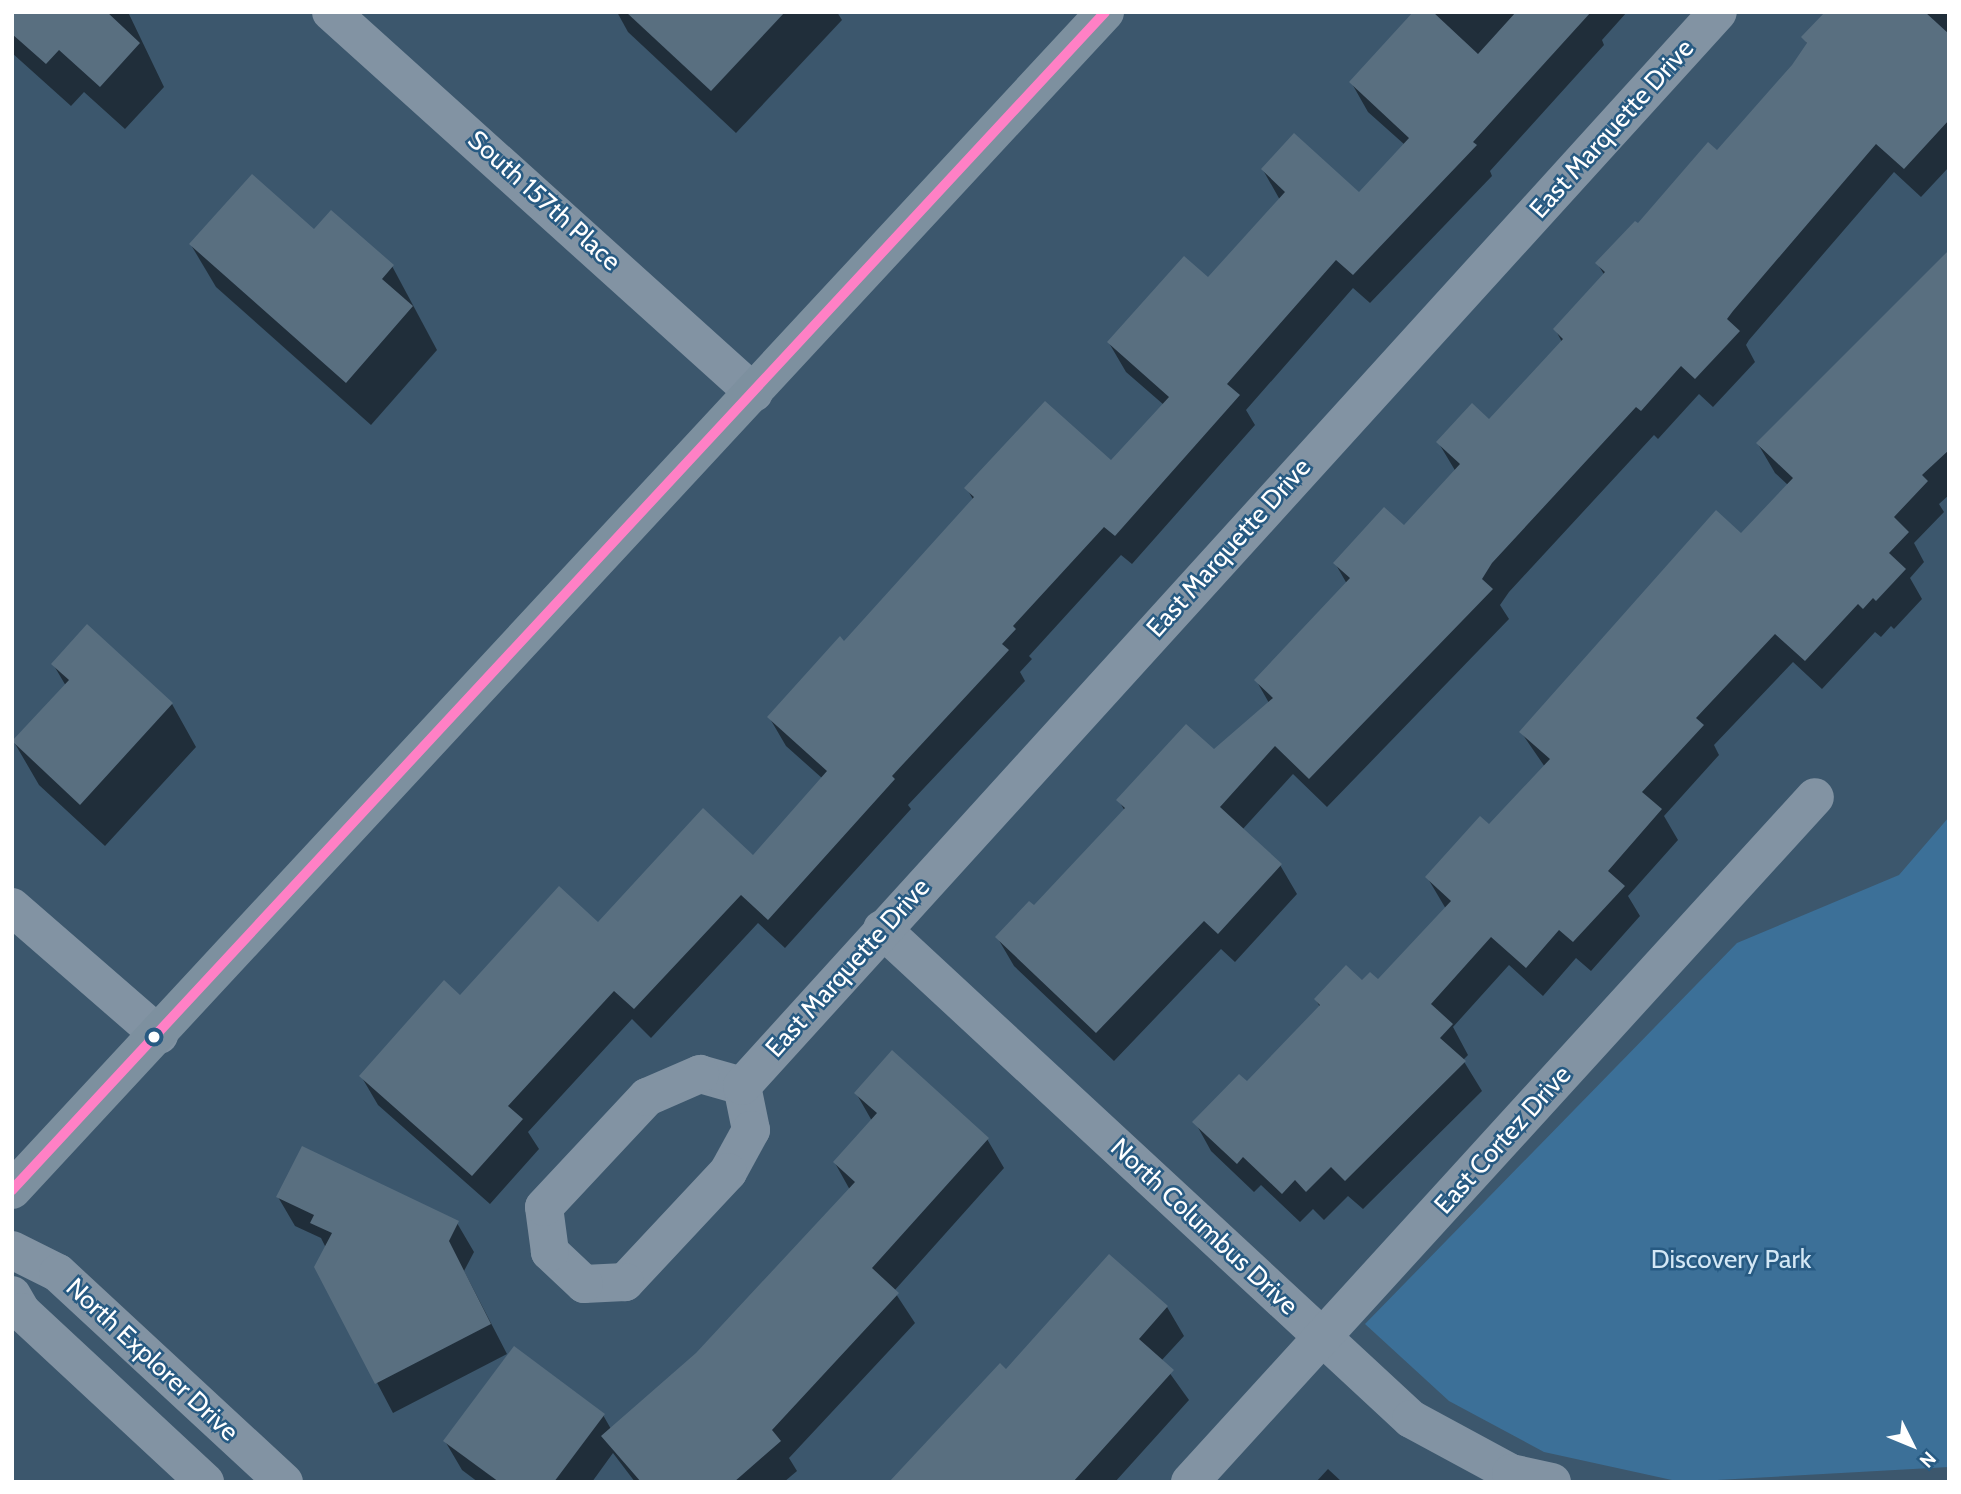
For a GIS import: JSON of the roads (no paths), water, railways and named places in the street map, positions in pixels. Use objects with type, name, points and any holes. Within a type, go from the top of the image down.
[{"type":"main road","points":[[12,1190],[159,1035],[1105,12]]},
{"type":"street","name":"South 157th Place","points":[[331,12],[754,393]]},
{"type":"street","name":"East Marquette Drive","points":[[742,1086],[1718,12]]},
{"type":"street","name":"East Cortez Drive","points":[[1190,1482],[1815,797]]},
{"type":"street","points":[[12,907],[159,1035]]},
{"type":"street","name":"North Columbus Drive","points":[[882,929],[1411,1419],[1511,1473],[1552,1482]]},
{"type":"street","points":[[700,1074],[742,1086],[751,1130],[728,1172],[625,1282],[584,1284],[550,1252],[544,1207],[647,1097],[700,1074]]},
{"type":"street","name":"North Explorer Drive","points":[[12,1250],[58,1273],[284,1482]]},
{"type":"street","name":"North Explorer Drive","points":[[12,1295],[22,1312],[205,1482]]},
{"type":"park label","name":"Discovery Park","points":[[1731,1260]]}]
